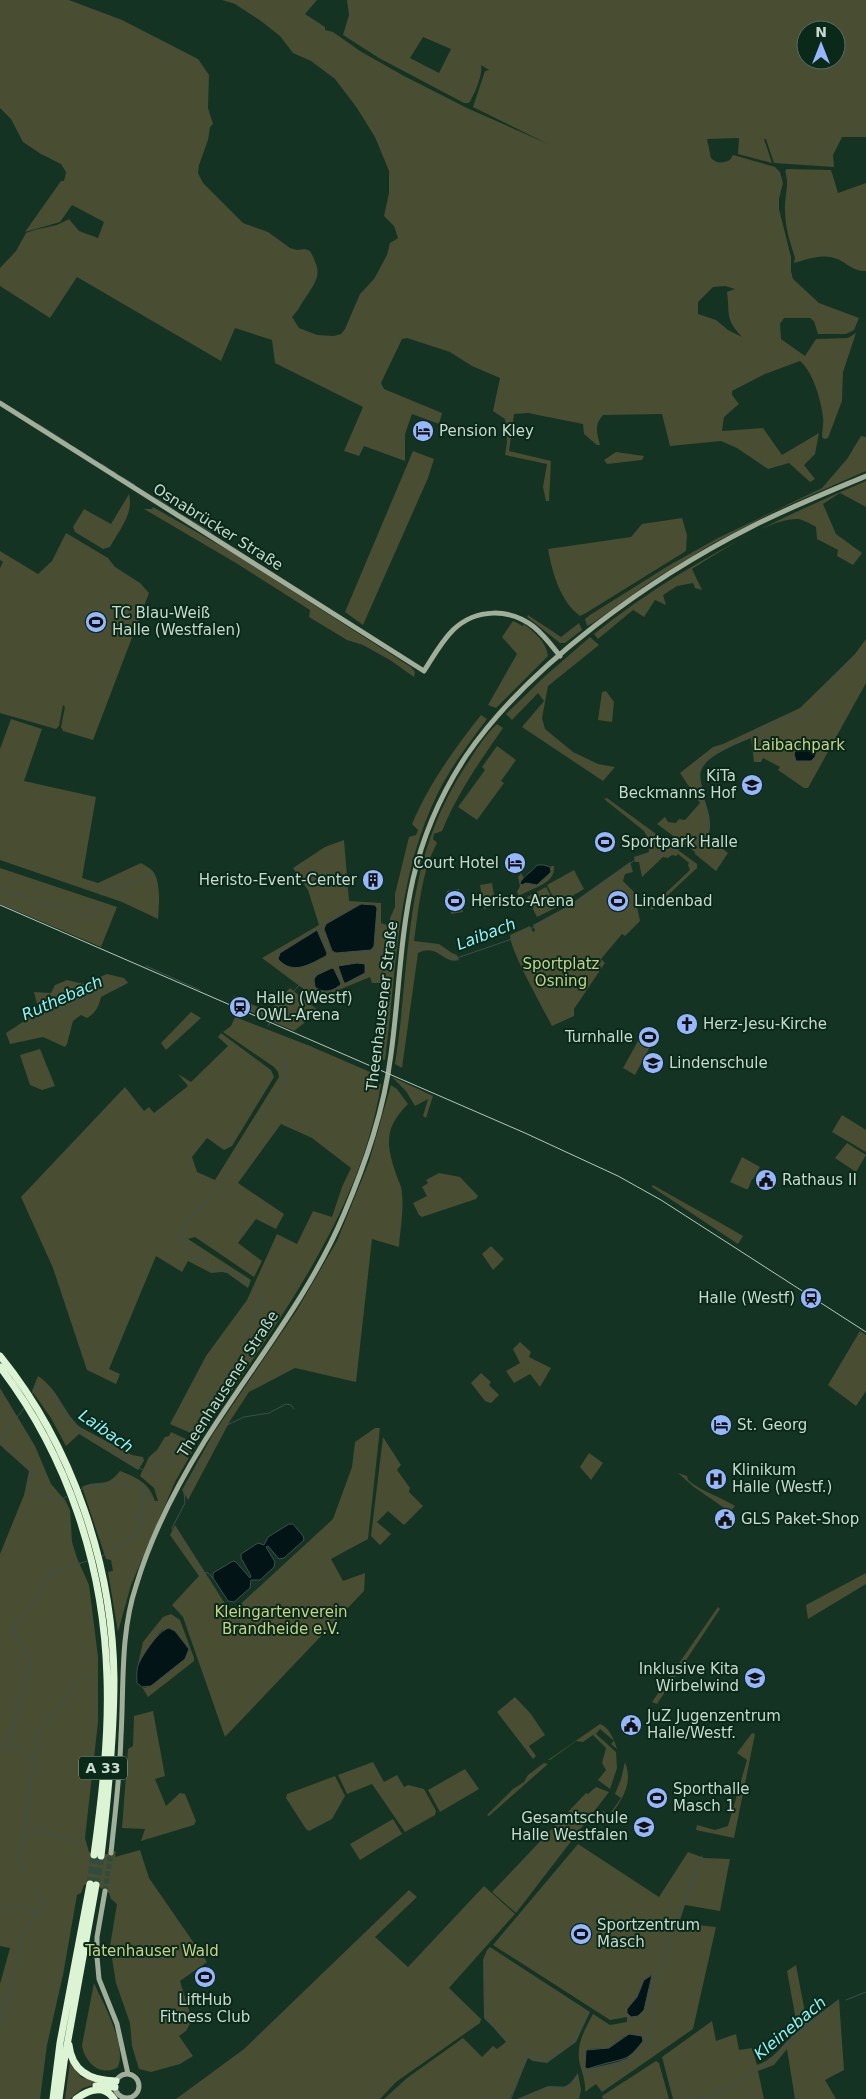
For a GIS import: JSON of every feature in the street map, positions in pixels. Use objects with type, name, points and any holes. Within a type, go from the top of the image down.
[{"type":"highway","name":"A 33","points":[[0,1356],[27,1400],[72,1487],[96,1565],[104,1625],[107,1680],[97,1856]]},
{"type":"highway","name":"A 33","points":[[0,1368],[27,1400]]},
{"type":"highway","points":[[53,2099],[60,2044],[93,1884],[60,2099]]},
{"type":"highway","points":[[69,2034],[71,2057],[80,2072],[115,2084]]},
{"type":"highway","points":[[76,2099],[80,2093],[90,2087],[115,2084]]},
{"type":"highway","points":[[76,2099],[90,2090],[99,2089],[119,2098]]},
{"type":"main road","name":"Osnabrücker Straße","points":[[0,403],[424,670],[453,630],[472,617],[491,613],[503,613],[525,621],[541,634],[560,656]]},
{"type":"main road","name":"Theenhausener Straße","points":[[111,1853],[119,1772],[125,1642],[134,1589],[164,1515],[188,1467],[294,1308],[332,1239],[369,1152],[384,1093],[391,1054],[407,910],[421,848],[444,794],[467,755],[488,726],[560,656],[596,626],[648,588],[715,546],[752,527],[866,476]]},
{"type":"main road","points":[[106,1891],[98,1937],[99,1978],[117,2024],[125,2075]]},
{"type":"main road","points":[[125,2075],[135,2078],[138,2085],[135,2095],[128,2098],[119,2098],[115,2084],[125,2075]]},
{"type":"green space","points":[[0,0],[69,0],[122,20],[198,59],[209,75],[208,108],[213,124],[210,127],[198,173],[203,183],[243,223],[268,232],[290,248],[310,251],[316,265],[316,279],[292,317],[299,328],[317,335],[334,336],[341,334],[345,329],[360,294],[374,279],[387,255],[390,243],[398,238],[394,226],[384,216],[389,193],[389,171],[375,137],[357,108],[335,79],[311,61],[293,53],[280,36],[261,21],[235,4],[222,0],[317,0],[305,14],[325,27],[325,30],[333,32],[360,51],[404,76],[467,108],[548,144],[473,107],[485,71],[489,70],[481,65],[480,79],[476,89],[469,103],[464,103],[379,58],[343,35],[349,15],[347,0],[866,0],[866,137],[842,137],[833,155],[834,167],[774,163],[766,139],[764,139],[772,163],[738,154],[739,138],[707,139],[711,158],[716,161],[730,160],[733,155],[775,167],[780,172],[783,183],[779,199],[779,209],[791,257],[793,279],[819,303],[859,318],[854,330],[846,334],[818,334],[814,321],[810,318],[784,318],[780,324],[781,339],[805,356],[816,339],[848,338],[856,333],[843,372],[842,401],[828,438],[824,439],[822,437],[823,417],[816,387],[809,372],[800,361],[765,374],[732,391],[732,395],[739,404],[724,417],[722,431],[763,428],[782,455],[819,433],[815,454],[804,465],[815,479],[810,482],[789,463],[768,469],[737,448],[721,441],[670,446],[662,414],[603,415],[597,426],[600,445],[597,445],[584,434],[583,424],[528,413],[514,414],[509,451],[551,461],[549,501],[546,501],[543,487],[547,464],[505,455],[507,442],[505,419],[493,411],[500,378],[472,366],[450,352],[407,338],[402,339],[381,383],[384,389],[442,413],[439,424],[412,414],[405,434],[405,461],[364,446],[359,456],[344,451],[363,407],[275,363],[272,340],[235,328],[221,361],[77,277],[50,318],[0,286],[0,268],[16,251],[26,233],[57,225],[69,219],[79,231],[98,238],[104,222],[72,205],[60,222],[25,232],[61,181],[64,181],[66,172],[61,164],[23,142],[11,119],[0,108]],"holes":[[[423,37],[451,49],[439,73],[410,58]],[[725,286],[735,289],[727,292],[729,312],[733,325],[742,337],[728,330],[716,320],[698,314],[698,302],[713,287]]]},
{"type":"green space","points":[[787,169],[831,170],[838,193],[866,183],[866,271],[861,271],[829,257],[816,257],[794,263],[795,258],[785,216],[787,181],[785,171]]},
{"type":"green space","points":[[861,436],[866,437],[866,471],[775,511],[710,545],[650,582],[587,626],[585,619],[590,615],[668,566],[718,538],[822,488],[847,459]]},
{"type":"green space","points":[[413,451],[434,459],[428,478],[363,625],[345,612]]},
{"type":"green space","points":[[616,452],[644,456],[642,460],[607,464],[604,460]]},
{"type":"green space","points":[[866,481],[866,507],[840,493],[823,504],[836,534],[862,553],[853,565],[837,556],[838,550],[817,539],[816,527],[798,519],[773,524],[752,534],[794,513]]},
{"type":"green space","points":[[129,494],[128,515],[110,547],[103,549],[75,532],[73,527],[84,509],[111,524]]},
{"type":"green space","points":[[153,507],[233,553],[411,667],[415,672],[414,677],[390,660],[363,645],[347,640],[309,617],[310,610],[236,563],[144,509],[152,509]]},
{"type":"green space","points":[[682,518],[687,535],[686,551],[586,613],[580,616],[573,610],[558,586],[548,549],[631,537],[642,524]]},
{"type":"green space","points":[[66,533],[108,558],[115,567],[140,583],[149,593],[93,740],[63,731],[61,727],[65,707],[63,705],[59,726],[56,729],[0,713],[0,568],[3,562],[0,560],[0,551],[38,574],[52,561]]},
{"type":"green space","points":[[741,539],[692,569],[702,590],[695,588],[693,583],[677,586],[663,595],[666,605],[655,600],[644,617],[633,610],[598,639],[594,634],[657,588]]},
{"type":"green space","points":[[528,615],[561,637],[579,623],[582,630],[565,643],[560,643],[527,617]]},
{"type":"green space","points":[[513,621],[523,626],[524,624],[536,634],[545,646],[548,656],[496,708],[488,705],[517,654],[502,637]]},
{"type":"green space","points":[[590,637],[599,645],[548,686],[542,718],[545,729],[573,752],[598,764],[615,767],[603,781],[522,727],[544,701],[538,693],[512,720],[506,714],[544,677]]},
{"type":"green space","name":"Laibachpark","points":[[866,639],[866,683],[808,788],[804,788],[778,770],[780,767],[763,758],[761,762],[754,762],[751,738],[722,751],[704,766],[700,776],[703,791],[698,792],[700,796],[703,795],[709,816],[708,837],[728,853],[716,871],[695,852],[657,824],[665,817],[668,822],[676,823],[679,819],[685,820],[700,803],[680,773],[713,747],[800,708],[855,654]]},
{"type":"green space","points":[[606,691],[614,702],[612,722],[598,720],[602,692]]},
{"type":"green space","points":[[481,715],[487,719],[442,785],[423,827],[413,859],[400,925],[385,1060],[380,1059],[378,1037],[384,1031],[380,1008],[382,983],[372,983],[370,977],[317,999],[262,958],[319,925],[308,890],[293,868],[325,847],[344,840],[349,901],[381,903],[381,923],[387,925],[387,936],[390,918],[395,907],[395,894],[409,837],[416,835],[418,830],[412,824],[426,795],[443,767]]},
{"type":"green space","points":[[11,719],[42,729],[24,781],[96,797],[82,878],[98,883],[141,863],[152,870],[158,883],[158,919],[122,902],[0,860],[0,749]]},
{"type":"green space","points":[[497,724],[503,728],[462,791],[442,831],[434,834],[433,839],[437,843],[424,878],[414,941],[439,944],[457,955],[459,960],[448,960],[431,951],[418,953],[402,1068],[395,1064],[408,948],[420,875],[430,839],[445,803],[476,750]]},
{"type":"green space","points":[[497,746],[516,760],[501,781],[504,783],[477,820],[458,807],[485,770],[482,767]]},
{"type":"green space","points":[[607,798],[697,864],[697,868],[652,910],[648,905],[652,901],[655,903],[690,870],[689,863],[678,854],[668,858],[663,857],[642,877],[639,862],[635,862],[634,857],[649,852],[649,840],[644,831],[604,799]]},
{"type":"green space","name":"Sportplatz Osning","points":[[630,862],[633,872],[625,874],[623,881],[634,892],[640,921],[625,936],[622,934],[601,959],[605,963],[574,1009],[574,1016],[552,1026],[515,953],[510,935],[530,926],[533,932],[535,931],[533,925],[568,906]]},
{"type":"green space","points":[[551,866],[554,866],[554,872],[547,881],[519,896],[517,892],[520,886],[518,877],[521,873],[524,878],[522,885],[526,883],[537,885],[551,872]]},
{"type":"green space","points":[[0,868],[117,907],[101,947],[0,904]]},
{"type":"green space","points":[[574,870],[584,889],[557,905],[547,885]]},
{"type":"green space","points":[[492,883],[496,906],[484,909],[480,885]]},
{"type":"green space","points":[[546,887],[557,907],[537,917],[527,897]]},
{"type":"green space","points":[[459,889],[463,912],[451,914],[447,891]]},
{"type":"green space","points":[[107,974],[124,978],[128,983],[101,997],[99,1004],[90,1016],[87,1018],[81,1015],[73,1021],[65,1047],[43,1037],[10,1044],[6,1033],[26,1020],[26,1017],[35,1016],[48,1010],[45,1001],[37,1004],[34,992],[51,993],[55,985],[67,980],[84,984]]},
{"type":"green space","points":[[290,988],[319,1011],[294,1031],[231,1003],[234,996],[264,1010],[270,1010]]},
{"type":"green space","points":[[191,1012],[201,1018],[166,1050],[161,1043]]},
{"type":"green space","points":[[235,1017],[310,1046],[377,1075],[378,1077],[372,1082],[375,1086],[381,1084],[370,1133],[354,1179],[334,1224],[311,1267],[259,1351],[204,1432],[193,1434],[170,1424],[206,1356],[247,1300],[277,1234],[297,1244],[313,1211],[332,1217],[342,1187],[351,1168],[312,1138],[281,1124],[238,1183],[284,1214],[276,1229],[256,1219],[238,1243],[262,1261],[254,1277],[195,1237],[188,1239],[251,1280],[248,1288],[227,1273],[211,1273],[188,1261],[182,1272],[156,1256],[109,1369],[120,1374],[116,1384],[87,1370],[53,1268],[21,1197],[125,1087],[144,1111],[149,1107],[154,1113],[188,1086],[178,1074],[191,1082],[228,1046],[218,1037],[221,1033],[271,1070],[274,1077],[232,1146],[224,1150],[207,1138],[192,1157],[197,1172],[215,1180],[279,1077],[274,1067],[223,1032],[231,1026]]},
{"type":"green space","points":[[638,1041],[650,1047],[635,1075],[623,1068]]},
{"type":"green space","points":[[40,1049],[55,1086],[42,1090],[30,1085],[20,1055]]},
{"type":"green space","points":[[392,1077],[433,1096],[426,1118],[423,1116],[428,1099],[415,1106],[406,1091]]},
{"type":"green space","points":[[391,1085],[397,1089],[408,1104],[395,1121],[389,1137],[390,1154],[402,1191],[399,1247],[372,1239],[356,1382],[295,1368],[249,1392],[230,1421],[188,1500],[182,1490],[213,1434],[297,1310],[337,1241],[369,1162]]},
{"type":"green space","points":[[842,1115],[866,1130],[866,1152],[832,1132]]},
{"type":"green space","points":[[847,1143],[866,1155],[856,1172],[835,1158]]},
{"type":"green space","points":[[742,1157],[760,1167],[748,1189],[730,1182]]},
{"type":"green space","points":[[439,1173],[460,1177],[478,1196],[476,1199],[422,1217],[413,1203],[427,1196],[422,1187],[428,1183],[426,1180]]},
{"type":"green space","points":[[653,1185],[743,1236],[738,1244],[652,1187]]},
{"type":"green space","points":[[491,1246],[504,1259],[493,1270],[482,1254]]},
{"type":"green space","points":[[860,1331],[866,1335],[866,1391],[856,1406],[828,1385]]},
{"type":"green space","points":[[520,1342],[531,1352],[529,1357],[551,1368],[540,1387],[530,1374],[514,1383],[506,1371],[520,1363],[513,1349]]},
{"type":"green space","points":[[481,1373],[491,1382],[489,1385],[499,1395],[491,1403],[485,1401],[471,1383]]},
{"type":"green space","points":[[38,1376],[51,1388],[80,1427],[132,1455],[143,1457],[144,1461],[138,1470],[79,1434],[66,1446],[51,1418],[32,1391]]},
{"type":"green space","name":"Tatenhauser Wald","points":[[0,1388],[35,1446],[51,1484],[65,1500],[70,1510],[72,1542],[89,1585],[98,1657],[98,1722],[85,1838],[89,1852],[97,1857],[116,1851],[115,1857],[140,1850],[149,1878],[207,1962],[180,1981],[192,2020],[186,2031],[179,2036],[193,2056],[180,2064],[151,2072],[139,2069],[132,2046],[130,2023],[116,1983],[110,1946],[117,1904],[111,1899],[109,1893],[93,1883],[84,1885],[81,1893],[77,1895],[63,1975],[47,2045],[40,2099],[0,2099],[0,1984],[10,1948],[0,1946],[0,1554],[24,1495],[29,1471],[0,1445]]},
{"type":"green space","name":"Kleingartenverein Brandheide e.V.","points":[[375,1428],[380,1428],[368,1539],[331,1559],[343,1581],[365,1573],[364,1591],[225,1737],[183,1617],[172,1605],[199,1576],[170,1535],[175,1525],[229,1610],[233,1611],[333,1519],[352,1467],[355,1442]]},
{"type":"green space","points":[[171,1432],[188,1440],[192,1445],[192,1452],[175,1482],[131,1585],[118,1632],[108,1572],[113,1571],[111,1560],[106,1559],[82,1487],[93,1483],[106,1482],[115,1477],[120,1471],[146,1485],[155,1501],[158,1501],[154,1488],[140,1476],[149,1457]]},
{"type":"green space","points":[[383,1437],[401,1465],[397,1470],[410,1488],[409,1492],[423,1506],[404,1525],[388,1511],[377,1522],[391,1534],[380,1545],[371,1536]]},
{"type":"green space","points":[[589,1453],[603,1463],[591,1480],[580,1467]]},
{"type":"green space","points":[[678,1473],[687,1476],[688,1480],[699,1488],[735,1506],[730,1512],[694,1487]]},
{"type":"green space","points":[[866,1573],[866,1584],[808,1619],[806,1605]]},
{"type":"green space","points":[[718,1607],[720,1609],[657,1704],[652,1702]]},
{"type":"green space","points":[[171,1614],[180,1620],[194,1661],[148,1697],[142,1687],[146,1688],[163,1629],[138,1664],[143,1642],[163,1617]]},
{"type":"green space","points":[[515,1697],[531,1714],[545,1735],[529,1746],[536,1756],[533,1759],[497,1712]]},
{"type":"green space","points":[[153,1711],[165,1776],[155,1779],[166,1806],[180,1793],[185,1794],[196,1821],[194,1825],[141,1841],[145,1829],[122,1828],[128,1749],[133,1746],[134,1716]]},
{"type":"green space","points":[[600,1724],[613,1737],[614,1741],[600,1729],[596,1734],[616,1752],[617,1768],[610,1789],[598,1780],[606,1770],[602,1763],[606,1748],[593,1735],[583,1742],[576,1741],[548,1760]]},
{"type":"green space","points":[[752,1733],[755,1734],[734,1838],[696,1830],[697,1825],[715,1830],[728,1826],[747,1760],[737,1753]]},
{"type":"green space","points":[[614,1741],[617,1749],[611,1744]]},
{"type":"green space","points":[[373,1762],[384,1782],[397,1775],[404,1787],[408,1785],[424,1789],[436,1811],[435,1815],[405,1832],[372,1784],[347,1794],[338,1775]]},
{"type":"green space","points":[[625,1762],[628,1778],[625,1792],[609,1818],[603,1817],[603,1811],[609,1815],[621,1798],[615,1794]]},
{"type":"green space","points":[[544,1763],[548,1764],[489,1816],[487,1815],[513,1789],[524,1782],[528,1775]]},
{"type":"green space","points":[[465,1769],[479,1789],[440,1812],[428,1790]]},
{"type":"green space","points":[[335,1776],[345,1796],[332,1819],[309,1831],[286,1798],[287,1794]]},
{"type":"green space","points":[[596,1787],[609,1792],[516,1913],[492,1892],[586,1793],[588,1794]]},
{"type":"green space","points":[[393,1819],[402,1834],[360,1860],[350,1844]]},
{"type":"green space","points":[[578,1844],[659,1897],[688,1852],[704,1858],[730,1859],[720,1911],[685,1905],[679,1923],[716,1927],[693,2029],[602,2092],[596,2084],[585,2092],[579,2060],[579,2047],[582,2036],[593,2014],[610,2025],[627,2022],[627,2017],[610,2020],[493,1945]],"holes":[[[651,1975],[644,2010],[627,2009],[637,1997],[644,1980]],[[625,2036],[628,2058],[588,2069],[585,2067],[588,2049],[609,2048]]]},
{"type":"green space","points":[[484,1886],[515,1914],[449,1988],[481,2019],[480,2023],[396,2082],[380,2099],[176,2099],[244,2049],[409,1890],[417,1897],[375,1937],[408,1967]]},
{"type":"green space","points":[[490,1947],[590,2012],[576,2042],[547,2063],[533,2061],[528,2058],[510,2099],[384,2099],[407,2078],[463,2038],[482,2057],[493,2046],[497,2049],[506,2042],[484,2017],[483,1960]]},
{"type":"green space","points":[[796,1965],[807,2023],[839,1999],[844,2070],[825,2080],[836,2099],[795,2099],[787,2049],[774,2065],[758,2071],[764,2099],[673,2099],[662,2057],[712,2021],[716,2041],[736,2034],[739,2050],[752,2048],[757,2065],[775,2054],[798,2031],[787,1971]]},
{"type":"green space","points":[[94,1983],[117,2036],[120,2058],[118,2067],[112,2070],[105,2071],[94,2066],[83,2051],[82,2045]]},
{"type":"green space","points":[[656,2061],[659,2063],[669,2099],[603,2099],[602,2096]]},
{"type":"green space","points":[[70,2063],[81,2077],[100,2083],[83,2088],[70,2099],[65,2099]]},
{"type":"green space","points":[[578,2073],[581,2090],[579,2099],[517,2099],[548,2086],[564,2087],[571,2083]]},
{"type":"shaded area","points":[[815,742],[819,743],[815,757],[811,761],[796,761],[794,754],[797,747],[803,747]]},
{"type":"shaded area","points":[[537,865],[550,867],[551,872],[537,885],[526,883],[521,885],[522,880]]},
{"type":"shaded area","points":[[361,904],[375,905],[377,908],[374,946],[371,950],[336,953],[332,951],[324,929],[326,924]]},
{"type":"shaded area","points":[[317,930],[327,953],[326,956],[308,965],[296,968],[284,964],[278,959],[280,953]]},
{"type":"shaded area","points":[[357,963],[365,964],[365,973],[344,983],[338,966]]},
{"type":"shaded area","points":[[332,968],[341,984],[329,991],[315,987],[314,979],[317,975]]},
{"type":"shaded area","points":[[289,1524],[293,1524],[304,1540],[284,1558],[279,1559],[268,1546],[266,1547],[275,1562],[274,1567],[260,1580],[251,1580],[250,1588],[234,1602],[228,1601],[213,1578],[213,1573],[233,1561],[250,1578],[251,1576],[241,1558],[241,1554],[258,1543],[264,1545],[268,1537]]},
{"type":"shaded area","points":[[169,1628],[175,1631],[189,1649],[185,1659],[151,1686],[142,1687],[137,1683],[139,1663],[156,1637]]},
{"type":"shaded area","points":[[652,1975],[644,2010],[638,2016],[631,2017],[627,2013],[627,2009],[637,1997],[644,1980]]},
{"type":"shaded area","points":[[629,2034],[642,2036],[643,2041],[631,2055],[624,2059],[587,2069],[585,2067],[586,2050],[609,2048]]},
{"type":"waterway","points":[[26,417],[34,422]]},
{"type":"waterway","points":[[38,424],[68,443]]},
{"type":"waterway","points":[[74,447],[85,454]]},
{"type":"waterway","points":[[102,464],[108,468]]},
{"type":"waterway","points":[[110,470],[116,473]]},
{"type":"waterway","points":[[122,477],[135,485]]},
{"type":"waterway","points":[[158,499],[177,512]]},
{"type":"waterway","points":[[182,515],[211,532]]},
{"type":"waterway","name":"Laibach","points":[[807,716],[827,694],[827,684],[841,669],[850,663],[863,661],[866,656]]},
{"type":"waterway","name":"Laibach","points":[[414,948],[428,944],[454,959],[512,939],[574,905],[639,857],[673,851],[704,840],[708,831],[708,822],[700,784],[700,765],[716,753],[782,720],[805,717]]},
{"type":"waterway","name":"Laibach","points":[[756,734],[796,747]]},
{"type":"waterway","points":[[101,895],[107,888],[123,886],[154,874]]},
{"type":"waterway","points":[[0,890],[93,916],[96,913],[98,902]]},
{"type":"waterway","name":"Laibach","points":[[268,1026],[278,1010],[300,984],[334,959],[388,951]]},
{"type":"waterway","name":"Ruthebach","points":[[146,966],[200,990]]},
{"type":"waterway","name":"Ruthebach","points":[[7,1035],[127,982]]},
{"type":"waterway","name":"Ruthebach","points":[[233,1001],[263,1014],[277,1010]]},
{"type":"waterway","name":"Laibach","points":[[249,1284],[226,1269],[209,1269],[202,1258],[193,1257],[188,1253],[186,1245],[180,1237],[187,1220],[206,1203],[223,1182],[287,1078],[287,1061],[267,1043],[264,1037],[266,1031]]},
{"type":"waterway","name":"Laibach","points":[[192,1433],[210,1405],[212,1395],[220,1390],[245,1352],[248,1342],[246,1327],[262,1305],[258,1292],[253,1287]]},
{"type":"waterway","name":"Laibach","points":[[32,1394],[36,1387],[44,1388],[54,1396],[68,1419],[82,1432],[149,1474],[157,1473],[154,1465],[156,1461],[160,1461],[168,1466],[173,1463],[174,1457],[165,1448],[168,1442],[183,1442],[187,1440]]},
{"type":"waterway","points":[[213,1578],[208,1573],[201,1572],[172,1528],[185,1503],[184,1492],[200,1462],[225,1426],[244,1417],[269,1413],[286,1404],[291,1405],[294,1409]]},
{"type":"waterway","name":"Laibach","points":[[24,1408],[4,1436],[3,1444],[15,1452],[33,1469],[28,1484],[32,1493],[61,1500],[67,1496]]},
{"type":"waterway","name":"Laibach","points":[[80,1490],[89,1486],[105,1488],[121,1479],[127,1487],[139,1487],[148,1493],[147,1498],[141,1497],[143,1512],[137,1517],[142,1519],[142,1523],[137,1527],[138,1534],[123,1542],[119,1547],[114,1546],[113,1549],[101,1557]]},
{"type":"waterway","points":[[147,1498],[156,1504]]},
{"type":"waterway","name":"Laibach","points":[[10,1738],[30,1662],[24,1648],[12,1631],[16,1621],[36,1599],[48,1576],[54,1572],[88,1561]]},
{"type":"waterway","name":"Laibach","points":[[50,1574],[51,1568]]},
{"type":"waterway","points":[[35,1742],[37,1735],[65,1699],[72,1685],[91,1671]]},
{"type":"waterway","name":"Laibach","points":[[0,1748],[9,1743],[13,1749],[16,1748],[35,1760],[29,1785],[22,1851],[18,1858],[25,1870]]},
{"type":"waterway","points":[[34,1759],[36,1756],[36,1746]]},
{"type":"waterway","points":[[23,1842],[33,1830],[37,1829],[79,1843]]},
{"type":"waterway","points":[[584,2072],[586,2074],[626,2063],[648,2044],[651,2026],[655,2017],[649,2002],[702,1856]]},
{"type":"waterway","name":"Laibach","points":[[0,2027],[24,1937],[31,1921],[38,1916],[44,1907],[43,1902],[32,1886]]},
{"type":"waterway","points":[[0,1908],[17,1906],[38,1912]]},
{"type":"waterway","points":[[485,1956],[485,2019],[527,2057],[549,2060],[576,2039],[588,2013]]},
{"type":"waterway","name":"Kleinebach","points":[[846,2000],[866,1992]]},
{"type":"waterway","name":"Kleinebach","points":[[703,2099],[730,2088],[748,2074],[770,2064],[793,2037],[839,2002]]},
{"type":"waterway","points":[[511,2099],[527,2058]]},
{"type":"waterway","points":[[521,2099],[547,2088],[564,2087],[573,2081],[577,2075]]},
{"type":"tunnel","points":[[105,1891],[111,1853]]},
{"type":"tunnel","points":[[90,1884],[94,1855]]},
{"type":"tunnel","points":[[96,1885],[101,1856]]},
{"type":"railway","points":[[0,905],[525,1133],[618,1176],[661,1200],[866,1332]]},
{"type":"place","name":"Pension Kley","points":[[423,431]]},
{"type":"place","name":"TC Blau-Weiß Halle (Westfalen)","points":[[96,622]]},
{"type":"place","name":"KiTa Beckmanns Hof","points":[[752,785]]},
{"type":"place","name":"Sportpark Halle","points":[[605,842]]},
{"type":"place","name":"Court Hotel","points":[[515,863]]},
{"type":"place","name":"Heristo-Event-Center","points":[[373,880]]},
{"type":"place","name":"Heristo-Arena","points":[[455,901]]},
{"type":"place","name":"Lindenbad","points":[[618,901]]},
{"type":"place","name":"Halle (Westf) OWL-Arena","points":[[240,1007]]},
{"type":"place","name":"Herz-Jesu-Kirche","points":[[687,1024]]},
{"type":"place","name":"Turnhalle","points":[[649,1037]]},
{"type":"place","name":"Lindenschule","points":[[653,1063]]},
{"type":"place","name":"Rathaus II","points":[[766,1180]]},
{"type":"place","name":"Halle (Westf)","points":[[811,1298]]},
{"type":"place","name":"St. Georg","points":[[721,1425]]},
{"type":"place","name":"Klinikum Halle (Westf.)","points":[[716,1479]]},
{"type":"place","name":"GLS Paket-Shop","points":[[725,1519]]},
{"type":"place","name":"Inklusive Kita Wirbelwind","points":[[755,1678]]},
{"type":"place","name":"JuZ Jugenzentrum Halle/Westf.","points":[[631,1725]]},
{"type":"place","name":"Sporthalle Masch 1","points":[[657,1798]]},
{"type":"place","name":"Gesamtschule Halle Westfalen","points":[[644,1827]]},
{"type":"place","name":"Sportzentrum Masch","points":[[581,1934]]},
{"type":"place","name":"LiftHub Fitness Club","points":[[205,1977]]}]
